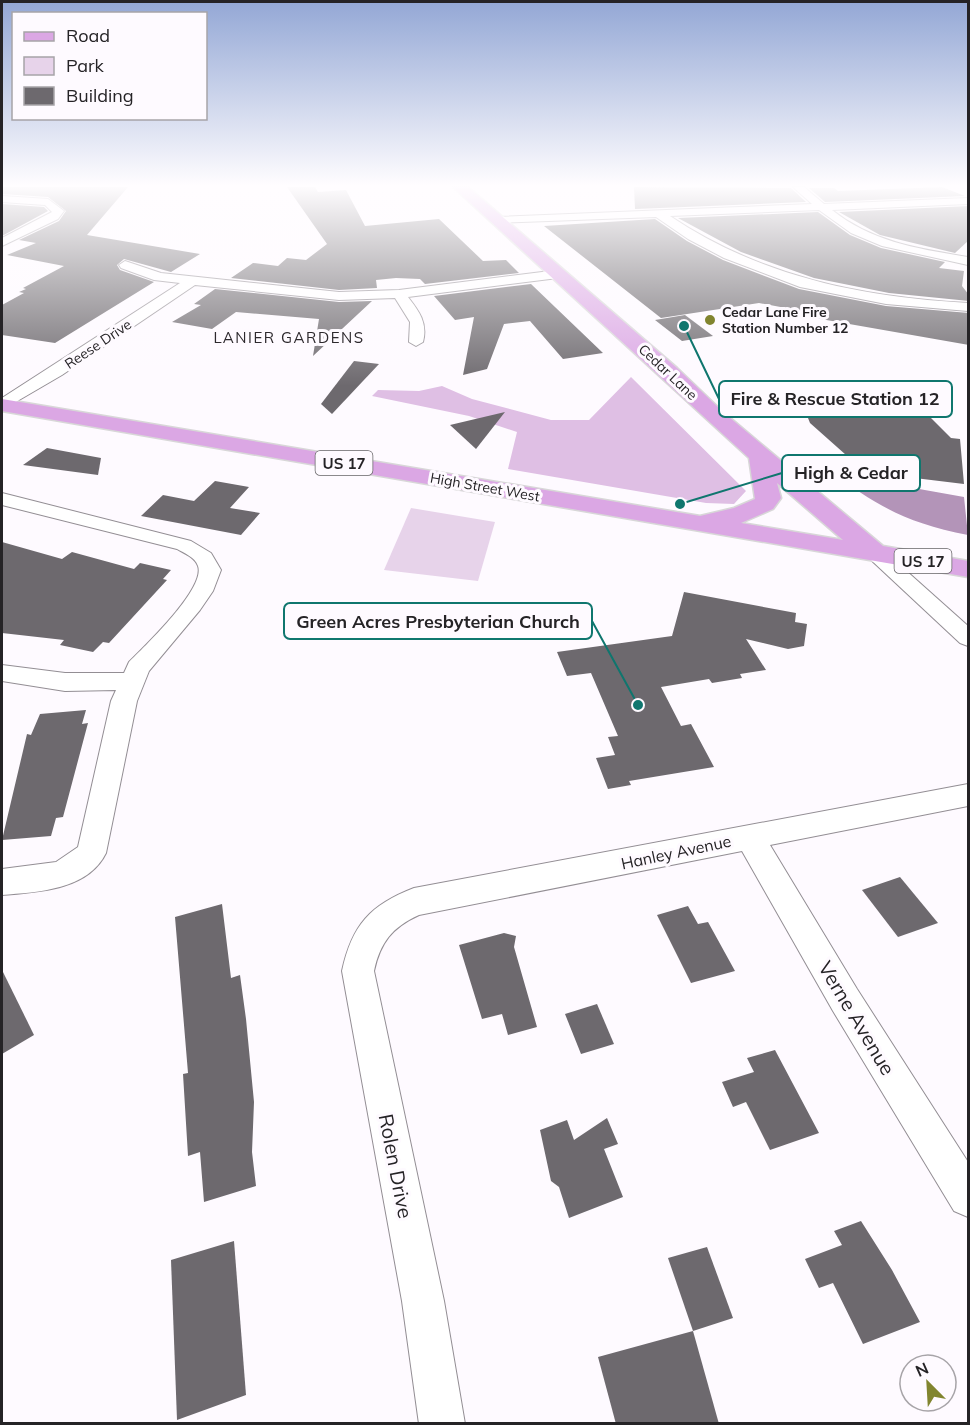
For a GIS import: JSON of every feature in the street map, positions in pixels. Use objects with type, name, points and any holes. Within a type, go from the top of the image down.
[{"type":"main road","name":"Cedar Lane","points":[[535,254],[877,555]]},
{"type":"main road","name":"High Street West","points":[[2,405],[969,569]]},
{"type":"main road","points":[[686,522],[740,515],[764,504],[768,498],[760,454]]},
{"type":"street","points":[[723,254],[778,276],[847,294],[969,307]]},
{"type":"street","points":[[935,254],[969,261]]},
{"type":"street","points":[[125,265],[148,274],[192,281],[316,295],[399,294],[558,274]]},
{"type":"street","name":"Reese Drive","points":[[2,405],[56,372],[192,281]]},
{"type":"street","points":[[399,294],[417,320],[419,335],[416,342]]},
{"type":"street","points":[[2,405],[8,417],[2,422]]},
{"type":"street","points":[[2,500],[184,545],[197,551],[206,559],[210,569],[206,588],[138,668],[130,681],[91,853],[83,863],[71,870],[44,877],[2,882]]},
{"type":"street","points":[[877,555],[969,638]]},
{"type":"street","points":[[2,673],[64,682],[130,681]]},
{"type":"street","name":"Hanley Avenue","points":[[386,917],[414,902],[969,795]]},
{"type":"street","name":"Verne Avenue","points":[[749,836],[845,1000],[969,1197]]},
{"type":"street","name":"Rolen Drive","points":[[386,917],[376,925],[362,949],[358,971],[423,1301],[442,1424]]},
{"type":"green space","points":[[411,508],[495,522],[478,581],[384,570]]},
{"type":"shaded area","points":[[631,377],[746,491],[734,504],[706,503],[508,469],[517,432],[469,416],[372,396],[378,390],[419,391],[442,386],[472,399],[551,420],[589,420]]},
{"type":"shaded area","points":[[834,466],[880,482],[964,497],[968,535],[909,519],[877,503],[827,469]]},
{"type":"building","points":[[200,254],[171,272],[124,259],[117,265],[120,270],[154,282],[55,343],[2,335],[2,305],[24,293],[19,292],[26,289],[23,288],[64,266],[7,255]]},
{"type":"building","points":[[315,254],[475,254],[483,261],[506,260],[519,273],[425,284],[420,279],[396,278],[376,280],[377,288],[339,290],[231,278],[253,263],[278,266],[287,258],[306,260]]},
{"type":"building","points":[[579,254],[711,254],[799,289],[886,306],[969,313],[969,345],[815,318],[812,313],[759,303],[661,318]]},
{"type":"building","points":[[745,254],[906,254],[945,262],[939,268],[964,271],[962,286],[969,295],[969,301],[889,293],[814,278]]},
{"type":"building","points":[[531,284],[603,353],[563,359],[530,321],[504,324],[487,369],[463,375],[474,317],[455,320],[434,296]]},
{"type":"building","points":[[215,289],[339,302],[372,301],[313,356],[319,319],[236,312],[212,329],[172,322],[201,305],[194,304]]},
{"type":"building","points":[[685,315],[713,336],[682,341],[655,320]]},
{"type":"building","points":[[354,361],[379,364],[332,414],[321,404]]},
{"type":"building","points":[[811,396],[872,405],[880,418],[881,406],[931,418],[951,438],[960,439],[964,484],[890,475],[855,463],[810,423],[808,418]]},
{"type":"building","points":[[505,412],[476,449],[450,425]]},
{"type":"building","points":[[47,448],[101,458],[98,475],[23,465]]},
{"type":"building","points":[[215,481],[249,487],[230,508],[260,513],[241,535],[141,516],[163,495],[194,501]]},
{"type":"building","points":[[2,542],[62,559],[72,552],[134,569],[140,563],[171,570],[163,579],[167,580],[109,643],[103,642],[93,652],[60,645],[64,640],[2,633]]},
{"type":"building","points":[[684,592],[796,613],[795,622],[807,624],[804,646],[788,649],[746,639],[766,670],[740,674],[742,678],[712,683],[709,679],[661,687],[681,726],[691,724],[714,767],[629,781],[631,785],[608,789],[596,758],[615,755],[608,737],[618,736],[591,673],[567,676],[557,652],[672,636]]},
{"type":"building","points":[[86,710],[82,724],[88,723],[63,817],[56,818],[51,836],[2,840],[27,734],[31,735],[40,714]]},
{"type":"building","points":[[900,877],[938,923],[898,937],[862,890]]},
{"type":"building","points":[[222,904],[231,978],[240,975],[246,1019],[254,1102],[252,1152],[256,1186],[204,1202],[200,1152],[188,1156],[183,1074],[188,1073],[175,917]]},
{"type":"building","points":[[688,906],[698,924],[708,922],[735,971],[691,983],[657,915]]},
{"type":"building","points":[[504,933],[516,936],[514,947],[537,1027],[508,1035],[502,1014],[482,1019],[459,945]]},
{"type":"building","points":[[2,970],[34,1035],[2,1054]]},
{"type":"building","points":[[597,1004],[614,1044],[581,1054],[565,1014]]},
{"type":"building","points":[[775,1050],[819,1133],[770,1150],[746,1102],[733,1107],[722,1082],[754,1072],[747,1058]]},
{"type":"building","points":[[607,1118],[618,1144],[604,1149],[623,1197],[569,1218],[559,1187],[551,1181],[540,1130],[567,1120],[574,1140]]},
{"type":"building","points":[[861,1221],[892,1270],[920,1322],[863,1344],[833,1283],[819,1288],[805,1259],[842,1245],[834,1231]]},
{"type":"building","points":[[234,1241],[246,1395],[177,1420],[171,1260]]},
{"type":"building","points":[[707,1247],[733,1318],[693,1331],[668,1258]]},
{"type":"building","points":[[693,1331],[719,1424],[616,1424],[598,1357]]},
{"type":"place","name":"Cedar Lane Fire Station Number 12","points":[[710,320]]},
{"type":"place","name":"Fire & Rescue Station 12","points":[[684,326]]},
{"type":"place","name":"High & Cedar","points":[[680,504]]},
{"type":"place","name":"Green Acres Presbyterian Church","points":[[638,705]]},
{"type":"district","name":"LANIER GARDENS","points":[[289,337]]}]
